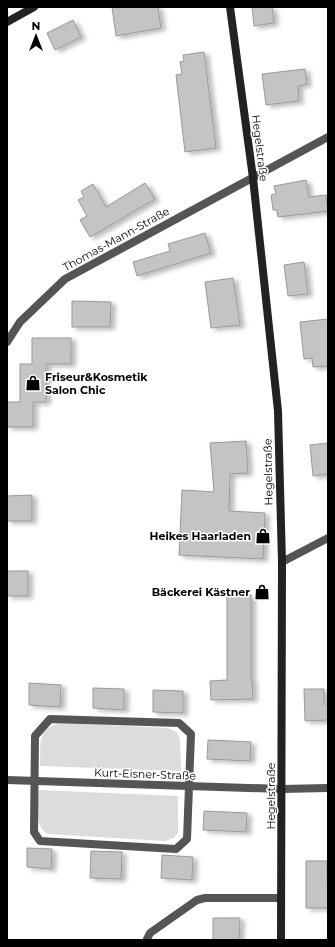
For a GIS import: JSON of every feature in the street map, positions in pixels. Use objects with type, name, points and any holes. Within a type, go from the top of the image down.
[{"type":"street","points":[[7,22],[34,7]]},
{"type":"street","name":"Hegelstraße","points":[[230,7],[253,178],[278,411],[282,562],[281,940]]},
{"type":"street","name":"Thomas-Mann-Straße","points":[[7,342],[20,322],[65,278],[328,137]]},
{"type":"street","points":[[282,562],[328,538]]},
{"type":"street","points":[[50,719],[179,723],[191,734],[188,786],[187,839],[176,849],[40,841],[34,832],[36,781],[35,736],[50,719]]},
{"type":"street","name":"Kurt-Eisner-Straße","points":[[7,780],[282,789],[328,788]]},
{"type":"street","points":[[147,939],[156,929],[197,900],[205,898],[281,898]]},
{"type":"shaded area","points":[[60,723],[168,728],[177,732],[180,740],[181,771],[40,766],[40,745],[43,734],[47,729]]},
{"type":"shaded area","points":[[39,790],[178,796],[178,833],[174,838],[165,841],[48,834],[43,830],[38,821],[37,808]]},
{"type":"building","points":[[112,7],[158,7],[161,28],[116,36]]},
{"type":"building","points":[[252,7],[272,7],[274,23],[254,26]]},
{"type":"building","points":[[73,20],[81,37],[55,50],[47,33]]},
{"type":"building","points":[[204,52],[216,148],[185,152],[176,75],[182,74],[180,62],[184,61],[183,55]]},
{"type":"building","points":[[305,69],[307,84],[298,86],[299,101],[266,105],[262,74]]},
{"type":"building","points":[[306,180],[309,197],[326,195],[328,211],[278,217],[277,210],[273,210],[271,195],[276,194],[274,186]]},
{"type":"building","points":[[145,183],[155,199],[90,237],[80,220],[87,216],[78,200],[84,197],[81,191],[93,184],[106,207]]},
{"type":"building","points":[[205,233],[211,253],[137,276],[133,262],[170,251],[168,244]]},
{"type":"building","points":[[304,262],[308,294],[288,296],[284,265]]},
{"type":"building","points":[[233,278],[240,325],[211,328],[205,282]]},
{"type":"building","points":[[72,301],[111,302],[110,327],[72,327]]},
{"type":"building","points":[[328,319],[328,366],[313,367],[312,358],[304,359],[300,322]]},
{"type":"building","points":[[32,338],[71,338],[71,364],[46,364],[46,402],[33,402],[33,427],[7,427],[7,402],[20,402],[20,364],[32,364]]},
{"type":"building","points":[[246,441],[248,473],[230,474],[229,511],[265,513],[263,559],[179,555],[182,490],[214,492],[210,443]]},
{"type":"building","points":[[328,443],[328,474],[313,476],[310,445]]},
{"type":"building","points":[[32,495],[32,521],[7,521],[7,496]]},
{"type":"building","points":[[7,571],[28,571],[28,596],[7,596]]},
{"type":"building","points":[[227,595],[251,595],[251,679],[253,699],[211,700],[210,681],[227,680]]},
{"type":"building","points":[[29,683],[61,685],[60,707],[29,705]]},
{"type":"building","points":[[93,688],[124,689],[124,710],[93,708]]},
{"type":"building","points":[[304,689],[324,689],[324,704],[328,704],[328,720],[305,721]]},
{"type":"building","points":[[153,690],[183,691],[183,713],[153,712]]},
{"type":"building","points":[[208,740],[251,742],[250,761],[207,759]]},
{"type":"building","points":[[204,811],[247,813],[246,832],[203,830]]},
{"type":"building","points":[[27,848],[52,849],[51,869],[27,867]]},
{"type":"building","points":[[91,851],[122,852],[121,879],[90,878]]},
{"type":"building","points":[[162,855],[193,857],[192,880],[161,878]]},
{"type":"building","points":[[306,861],[327,861],[328,908],[306,908]]},
{"type":"building","points":[[213,918],[240,918],[239,940],[213,940]]},
{"type":"place","name":"Friseur&Kosmetik Salon Chic","points":[[33,383]]},
{"type":"place","name":"Heikes Haarladen","points":[[263,536]]},
{"type":"place","name":"Bäckerei Kästner","points":[[262,592]]}]
